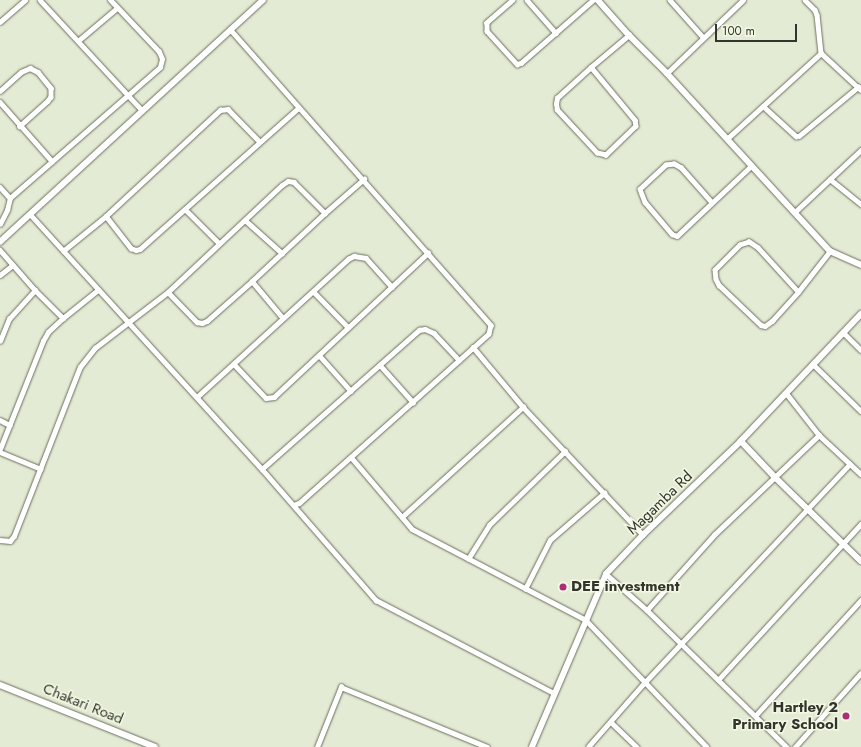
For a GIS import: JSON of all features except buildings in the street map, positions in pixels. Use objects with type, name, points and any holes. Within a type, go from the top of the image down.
[{"type":"main road","name":"Chakari Road","points":[[0,684],[155,747]]},
{"type":"street","points":[[0,22],[25,0]]},
{"type":"street","points":[[40,0],[142,110]]},
{"type":"street","points":[[0,224],[4,218],[10,198],[160,67],[162,59],[159,52],[110,0]]},
{"type":"street","points":[[0,242],[263,0]]},
{"type":"street","points":[[513,0],[487,23],[487,31],[514,62],[521,63],[593,0]]},
{"type":"street","points":[[527,0],[556,33]]},
{"type":"street","points":[[598,0],[629,35],[728,138],[830,251],[861,265]]},
{"type":"street","points":[[670,0],[703,37]]},
{"type":"street","points":[[667,73],[743,0]]},
{"type":"street","points":[[763,106],[796,136],[799,136],[859,88],[821,53],[817,15],[815,10],[805,0]]},
{"type":"street","points":[[78,42],[117,8]]},
{"type":"street","points":[[230,29],[298,108],[364,179],[491,325],[489,334],[295,506]]},
{"type":"street","points":[[591,68],[635,120],[636,126],[606,155],[597,153],[557,110],[557,98],[591,68],[629,35]]},
{"type":"street","points":[[728,138],[821,53]]},
{"type":"street","points":[[0,91],[21,72],[30,68],[38,72],[51,88],[52,92],[48,101],[20,126]]},
{"type":"street","points":[[0,102],[52,162]]},
{"type":"street","points":[[106,216],[131,248],[136,250],[140,249],[186,209],[259,141],[298,108]]},
{"type":"street","points":[[64,251],[106,216],[220,110],[228,109],[259,141]]},
{"type":"street","points":[[795,212],[861,150]]},
{"type":"street","points":[[712,203],[681,168],[674,164],[666,165],[640,189],[645,202],[672,234],[677,236],[752,166]]},
{"type":"street","points":[[168,292],[197,322],[202,323],[207,321],[252,282],[282,252],[364,179]]},
{"type":"street","points":[[830,179],[861,204]]},
{"type":"street","points":[[0,540],[10,541],[14,536],[80,367],[95,348],[130,323],[168,292],[219,243],[288,181],[294,182],[325,213]]},
{"type":"street","points":[[0,187],[10,198]]},
{"type":"street","points":[[186,209],[219,243]]},
{"type":"street","points":[[30,214],[262,469],[376,600],[554,693]]},
{"type":"street","points":[[246,220],[282,252]]},
{"type":"street","points":[[798,292],[758,248],[749,242],[740,245],[715,270],[718,285],[761,325],[765,326],[772,321],[798,292],[830,251]]},
{"type":"street","points":[[0,250],[62,318]]},
{"type":"street","points":[[235,365],[266,398],[274,397],[428,254]]},
{"type":"street","points":[[197,397],[235,365],[283,318],[314,292],[348,259],[354,256],[366,258],[392,287]]},
{"type":"street","points":[[0,275],[13,265]]},
{"type":"street","points":[[252,282],[283,318]]},
{"type":"street","points":[[0,341],[9,319],[35,290]]},
{"type":"street","points":[[0,449],[43,341],[48,332],[62,318],[98,290]]},
{"type":"street","points":[[314,292],[348,327]]},
{"type":"street","name":"Magamba Rd","points":[[532,747],[606,574],[643,535],[741,441],[861,314]]},
{"type":"street","points":[[262,469],[419,330],[434,333],[459,360]]},
{"type":"street","points":[[844,333],[861,350]]},
{"type":"street","points":[[473,347],[522,407],[643,535]]},
{"type":"street","points":[[319,355],[351,391]]},
{"type":"street","points":[[380,365],[413,402]]},
{"type":"street","points":[[814,365],[861,411]]},
{"type":"street","points":[[787,394],[819,435],[861,474]]},
{"type":"street","points":[[402,518],[522,407]]},
{"type":"street","points":[[0,420],[10,425]]},
{"type":"street","points":[[647,610],[714,535],[819,435]]},
{"type":"street","points":[[741,441],[775,477],[861,561]]},
{"type":"street","points":[[0,452],[41,468]]},
{"type":"street","points":[[468,559],[489,525],[565,452]]},
{"type":"street","points":[[351,457],[412,529],[586,620],[707,747]]},
{"type":"street","points":[[588,747],[645,682],[809,510],[850,464]]},
{"type":"street","points":[[525,589],[550,540],[604,493]]},
{"type":"street","points":[[718,680],[844,545],[861,524]]},
{"type":"street","points":[[606,574],[647,610],[787,747]]},
{"type":"street","points":[[756,715],[861,600]]},
{"type":"street","points":[[795,747],[861,673]]},
{"type":"street","points":[[316,747],[340,687],[487,747]]},
{"type":"street","points":[[611,722],[637,747]]},
{"type":"place","name":"DEE investment","points":[[563,587]]},
{"type":"place","name":"Hartley 2 Primary School","points":[[846,716]]}]
